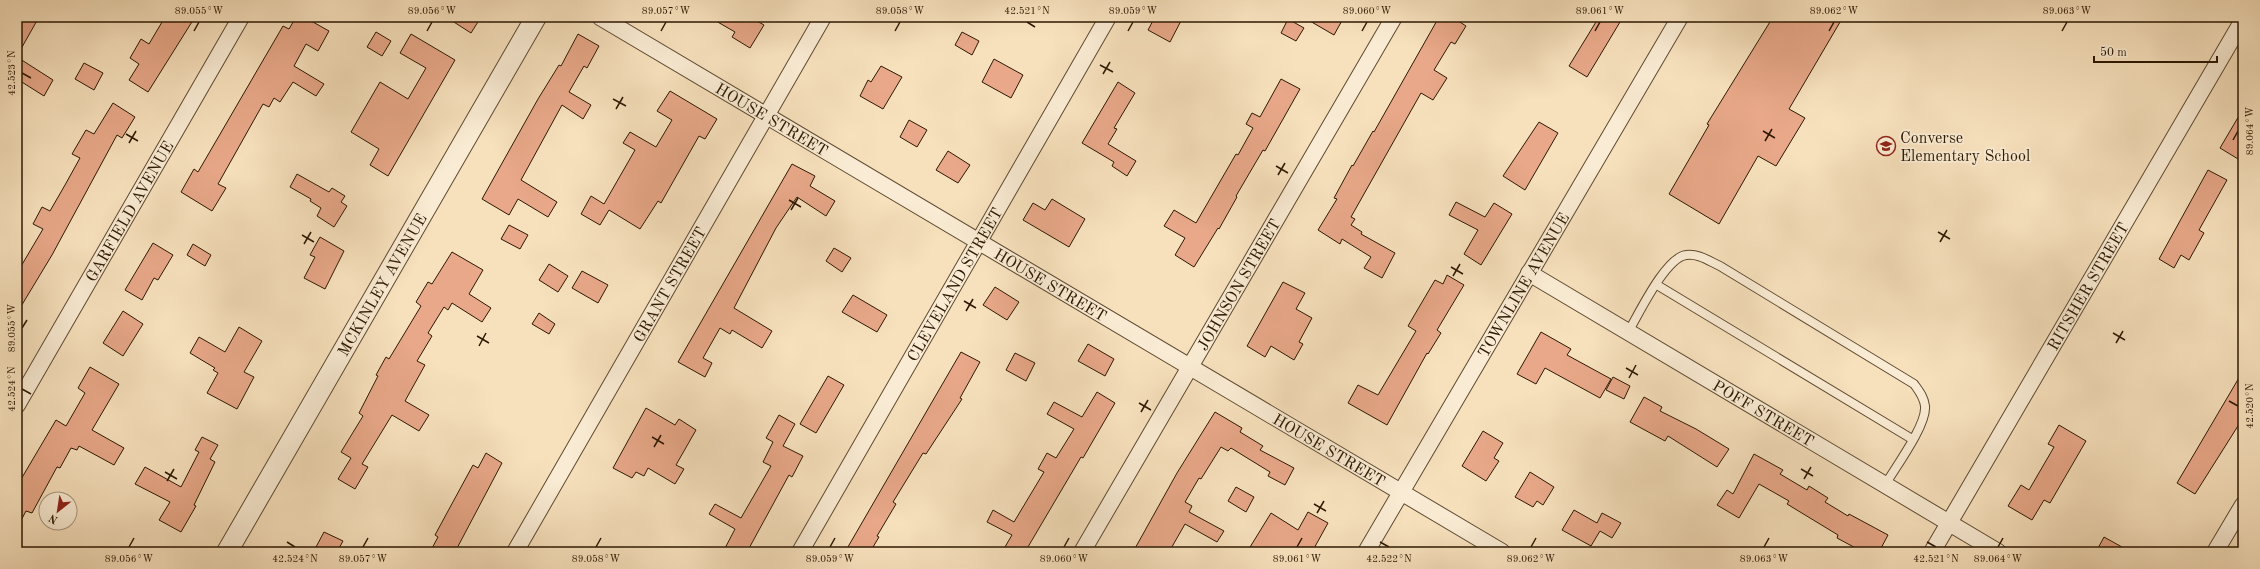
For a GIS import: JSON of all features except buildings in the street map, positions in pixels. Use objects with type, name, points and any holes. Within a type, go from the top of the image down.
[{"type":"street","name":"GARFIELD AVENUE","points":[[17,405],[241,17]]},
{"type":"street","name":"MCKINLEY AVENUE","points":[[227,552],[536,17]]},
{"type":"street","name":"HOUSE STREET","points":[[600,17],[1502,552]]},
{"type":"street","name":"GRANT STREET","points":[[515,552],[823,17]]},
{"type":"street","name":"CLEVELAND STREET","points":[[800,552],[1108,17]]},
{"type":"street","name":"JOHNSON STREET","points":[[1082,552],[1394,17]]},
{"type":"street","name":"TOWNLINE AVENUE","points":[[1366,552],[1680,17]]},
{"type":"street","name":"RITSHER STREET","points":[[1932,552],[2243,20]]},
{"type":"street","name":"POFF STREET","points":[[1529,274],[1998,552]]},
{"type":"street","points":[[2215,552],[2243,505]]},
{"type":"lane","points":[[1628,332],[1675,258],[1686,255],[1699,256],[1720,266],[1914,384],[1922,394],[1925,407],[1921,424],[1885,485]]},
{"type":"lane","points":[[1657,285],[1912,439]]},
{"type":"place","name":"Converse Elementary School","points":[[1886,146]]}]
